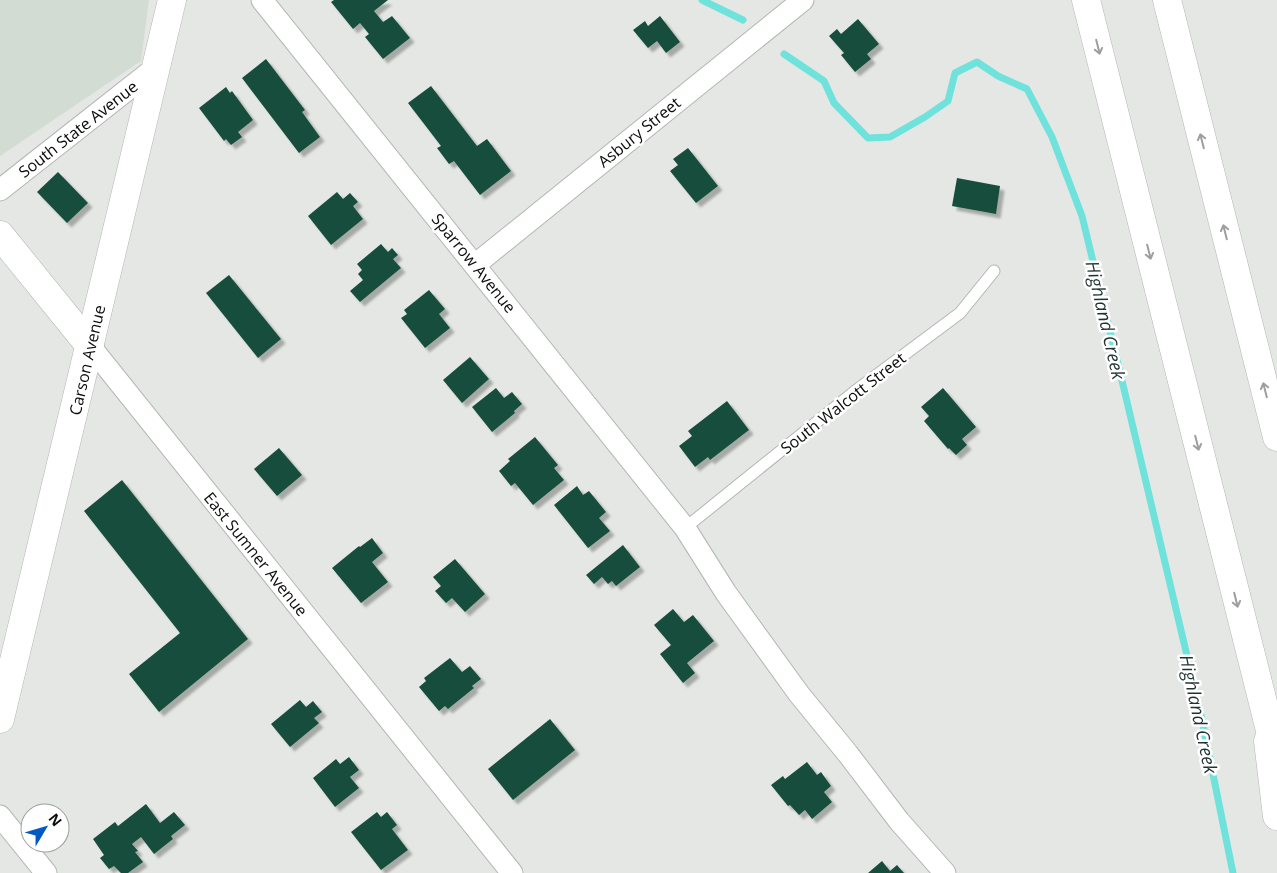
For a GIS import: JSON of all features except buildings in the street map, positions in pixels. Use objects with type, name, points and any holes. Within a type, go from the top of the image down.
[{"type":"main road","name":"Carson Avenue","points":[[0,719],[172,0]]},
{"type":"main road","points":[[1086,0],[1277,758]]},
{"type":"main road","points":[[1167,0],[1277,437]]},
{"type":"main road","name":"East Sumner Avenue","points":[[0,236],[90,346]]},
{"type":"main road","points":[[1264,712],[1277,816]]},
{"type":"street","name":"Sparrow Avenue","points":[[262,0],[476,264],[685,528],[726,593],[799,694],[899,821],[946,873]]},
{"type":"street","name":"Asbury Street","points":[[476,264],[803,0]]},
{"type":"street","name":"South State Avenue","points":[[0,190],[155,68]]},
{"type":"street","name":"East Sumner Avenue","points":[[90,346],[512,873]]},
{"type":"street","points":[[0,816],[46,873]]},
{"type":"lane","name":"South Walcott Street","points":[[685,528],[854,392],[960,313],[994,272]]},
{"type":"shaded area","points":[[0,0],[149,0],[141,61],[0,156]]},
{"type":"waterway","name":"Highland Creek","points":[[702,0],[743,20]]},
{"type":"waterway","name":"Highland Creek","points":[[784,54],[824,81],[834,103],[868,138],[890,137],[948,101],[955,73],[977,62],[998,76],[1027,89],[1052,137],[1082,216],[1201,715],[1233,873]]}]
